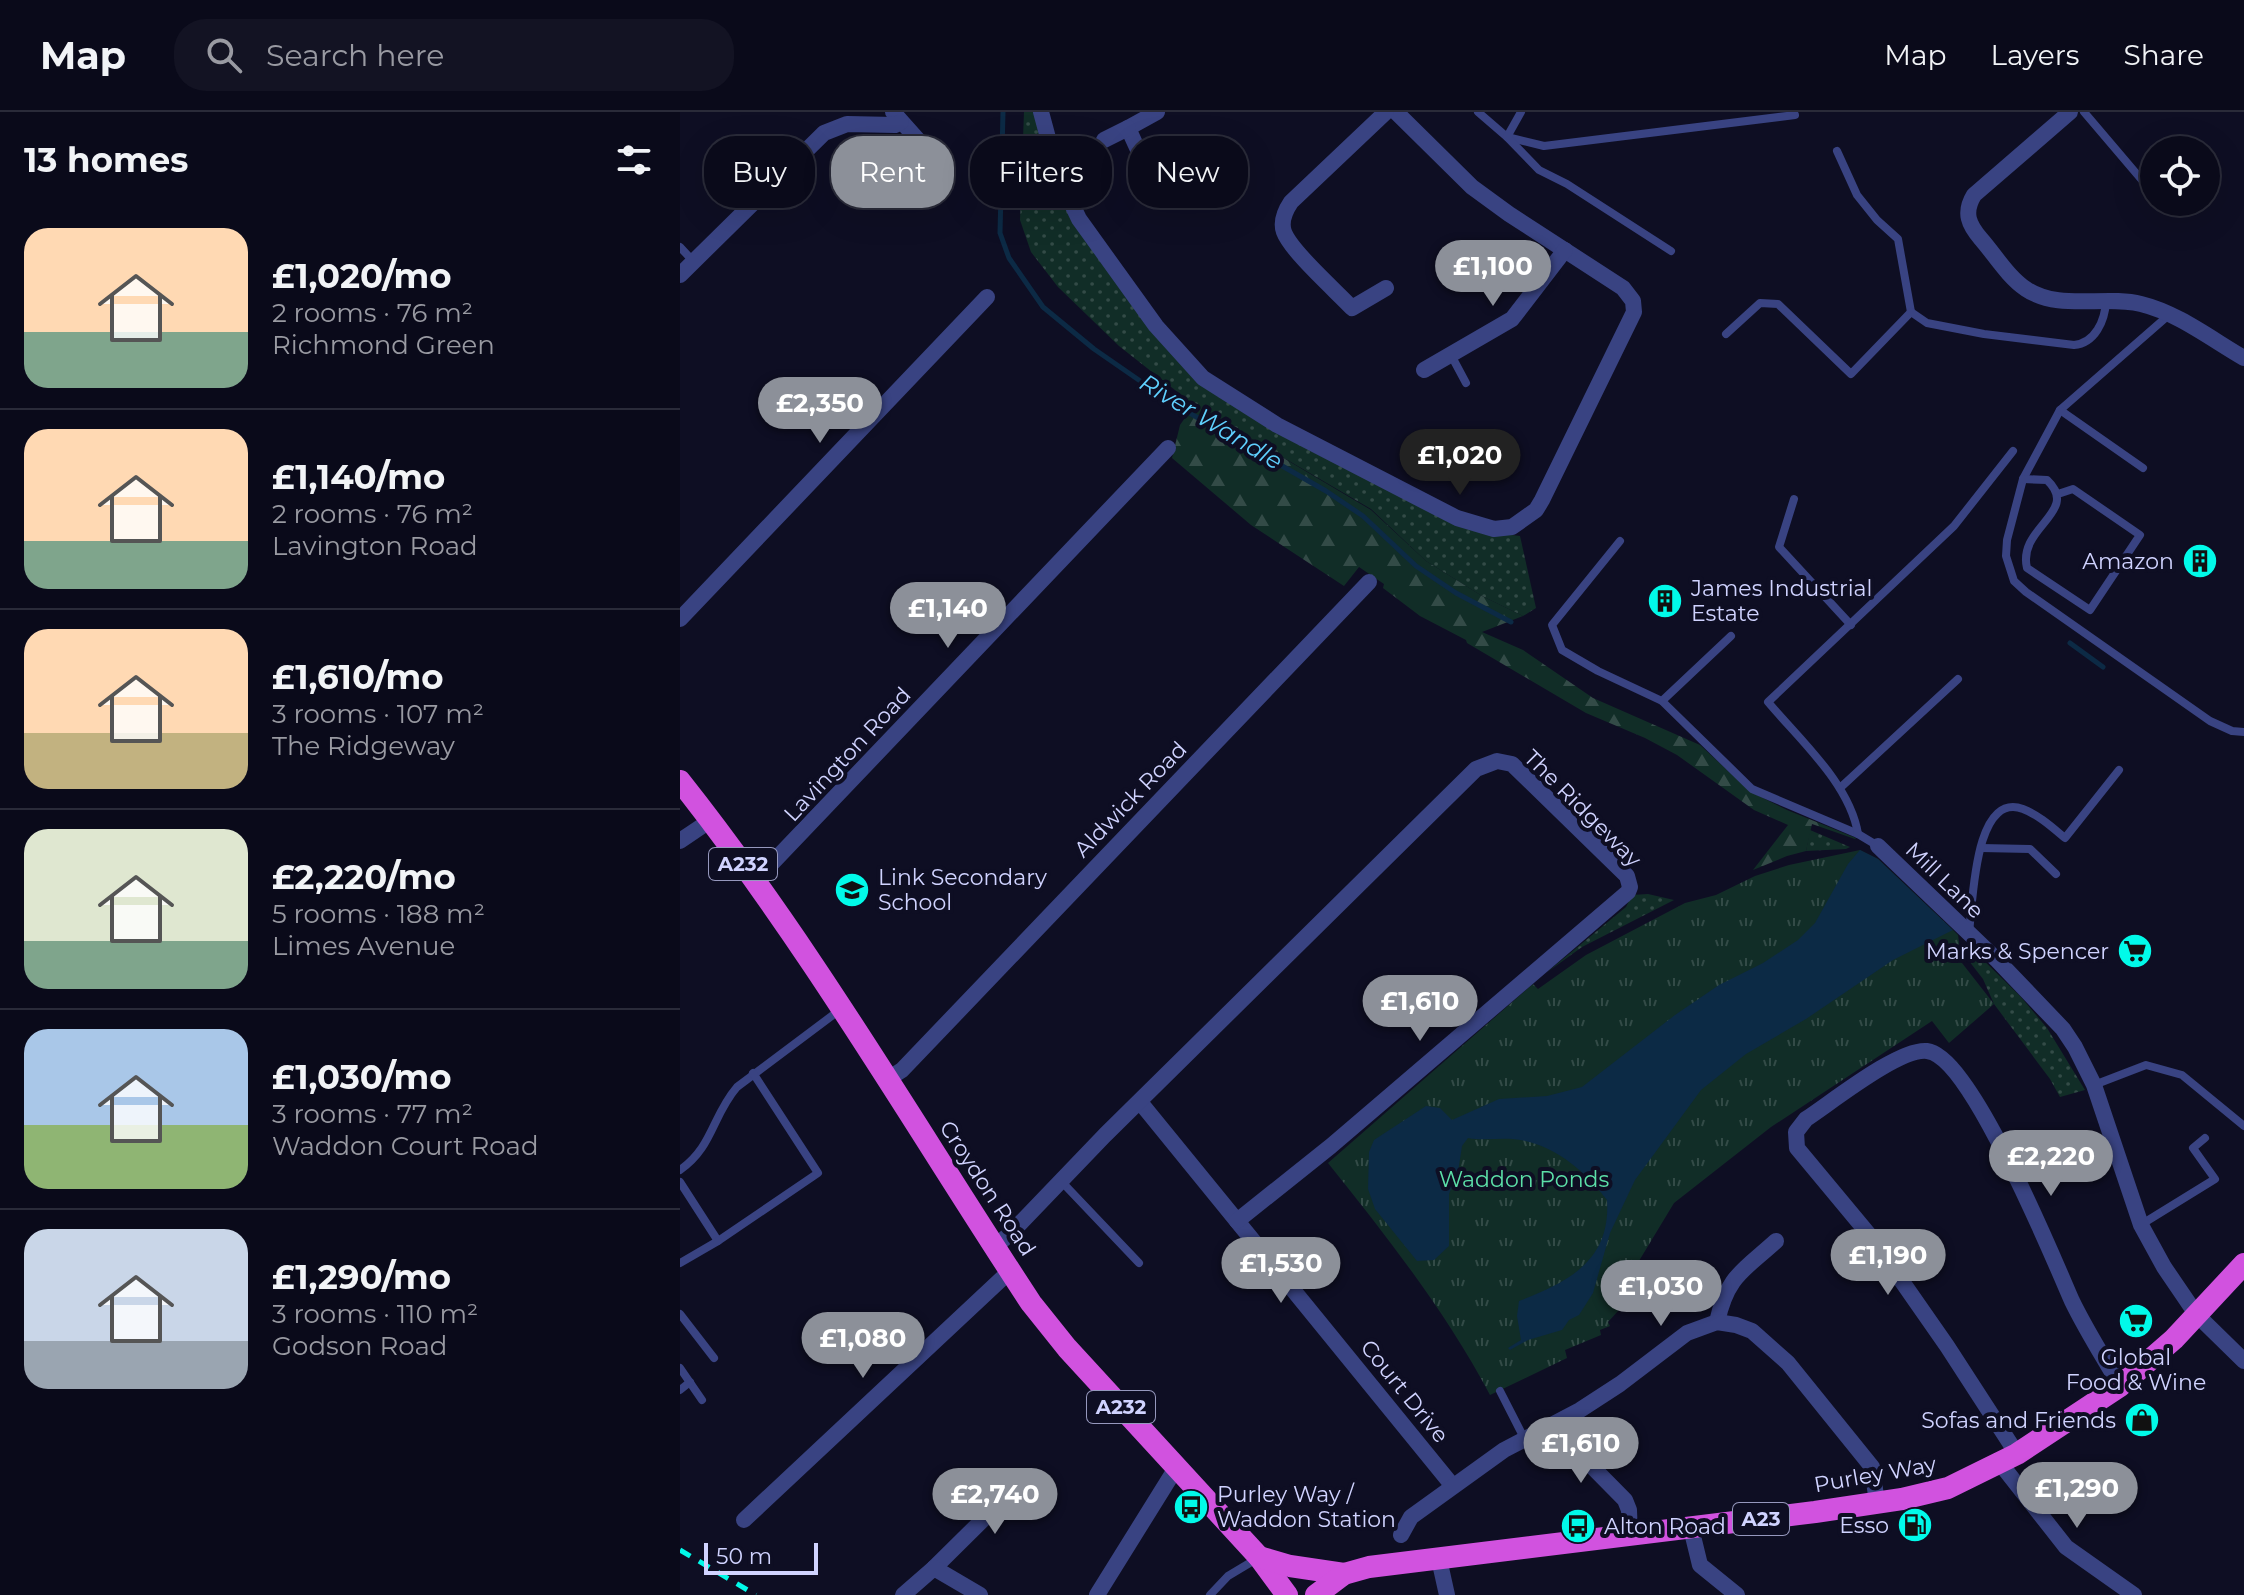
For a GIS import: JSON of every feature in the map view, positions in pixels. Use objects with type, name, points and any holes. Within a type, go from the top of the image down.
[{"type":"highway","name":"Croydon Road","points":[[680,781],[755,881],[841,1008],[1031,1303],[1067,1348],[1259,1557],[1287,1595]]},
{"type":"highway","name":"Purley Way","points":[[1439,1559],[1877,1503],[1948,1488],[2008,1465],[2120,1386],[2174,1339],[2244,1264]]},
{"type":"highway","points":[[1259,1557],[1290,1566],[1344,1574]]},
{"type":"highway","name":"A23","points":[[1316,1595],[1344,1574],[1400,1562],[1439,1559]]},
{"type":"street","points":[[1041,112],[1058,175],[1079,219],[1156,326],[1203,378],[1277,425],[1457,518],[1494,529],[1512,527],[1536,510],[1634,312],[1633,301],[1623,288],[1472,187],[1396,112]]},
{"type":"street","points":[[1112,136],[1157,112]]},
{"type":"street","points":[[1386,112],[1291,202],[1283,224],[1289,241],[1352,308],[1386,288]]},
{"type":"street","points":[[2070,112],[1974,195],[1969,205],[1968,220],[2025,289],[2050,298],[2140,304],[2170,314],[2244,358]]},
{"type":"street","points":[[897,117],[914,136]]},
{"type":"street","points":[[680,275],[824,133],[839,125],[895,125],[897,117]]},
{"type":"street","points":[[1128,128],[1132,136]]},
{"type":"street","points":[[1424,370],[1512,319],[1565,250]]},
{"type":"street","points":[[680,619],[987,297]]},
{"type":"street","name":"Lavington Road","points":[[755,881],[1172,451]]},
{"type":"street","name":"Aldwick Road","points":[[888,1079],[902,1070],[1369,582]]},
{"type":"street","name":"The Ridgeway","points":[[994,1247],[1481,765],[1497,761],[1512,764],[1627,876],[1630,887],[1621,900],[1331,1146],[1237,1221]]},
{"type":"street","points":[[680,841],[711,820]]},
{"type":"street","name":"Mill Lane","points":[[1878,846],[2063,1029],[2094,1085],[2141,1225],[2164,1267],[2196,1314],[2244,1361]]},
{"type":"street","points":[[2120,1386],[2074,1304],[2028,1197],[1982,1112],[1945,1059],[1932,1051],[1918,1051],[1892,1061],[1806,1119],[1796,1132],[1797,1148],[1871,1237],[1947,1346],[2008,1465],[2066,1547],[2134,1595]]},
{"type":"street","name":"Court Drive","points":[[1140,1102],[1452,1485]]},
{"type":"street","points":[[1717,1322],[1724,1295],[1732,1280],[1776,1241]]},
{"type":"street","points":[[744,1520],[1010,1271]]},
{"type":"street","points":[[1401,1535],[1411,1517],[1452,1485],[1524,1438],[1620,1384],[1687,1333],[1717,1322],[1752,1331],[1788,1363],[1872,1467],[1877,1503]]},
{"type":"street","points":[[1551,1425],[1625,1500],[1629,1510],[1630,1536]]},
{"type":"street","points":[[1097,1595],[1176,1468]]},
{"type":"street","points":[[903,1595],[1027,1476]]},
{"type":"street","points":[[1691,1528],[1700,1565],[1737,1595]]},
{"type":"street","points":[[1439,1559],[1447,1595]]},
{"type":"street","points":[[934,1568],[980,1595]]},
{"type":"lane","points":[[1478,112],[1539,170],[1567,184],[1671,251]]},
{"type":"lane","points":[[1507,137],[1521,112]]},
{"type":"lane","points":[[2084,112],[2140,178]]},
{"type":"lane","points":[[1507,137],[1544,146],[1795,115]]},
{"type":"lane","points":[[1837,151],[1857,195],[1877,220],[1898,239],[1911,312],[1927,323],[1984,334],[2083,344],[2094,337],[2106,301]]},
{"type":"lane","points":[[680,247],[693,261]]},
{"type":"lane","points":[[1726,334],[1760,303],[1778,304],[1851,374],[1911,312]]},
{"type":"lane","points":[[2170,314],[2060,410],[2023,479],[2007,540],[2006,556],[2014,581],[2070,625],[2210,721],[2232,731],[2244,732]]},
{"type":"lane","points":[[1451,355],[1466,383]]},
{"type":"lane","points":[[2060,410],[2143,468]]},
{"type":"lane","points":[[1858,834],[1855,815],[1840,788],[1768,702],[1954,526],[2013,451]]},
{"type":"lane","points":[[2023,479],[2047,480],[2058,494],[2057,507],[2035,532],[2024,557],[2027,568],[2090,610],[2140,535],[2073,489],[2058,494]]},
{"type":"lane","points":[[1794,499],[1779,547],[1851,625]]},
{"type":"lane","points":[[1620,541],[1552,625],[1562,650],[1662,701],[1752,789],[1858,834],[1878,846]]},
{"type":"lane","points":[[1662,701],[1731,636]]},
{"type":"lane","points":[[1840,788],[1958,679]]},
{"type":"lane","points":[[1969,933],[1982,836],[1995,815],[2013,807],[2032,814],[2065,838],[2119,770]]},
{"type":"lane","points":[[1981,848],[2030,849],[2056,874]]},
{"type":"lane","points":[[680,1170],[700,1154],[724,1102],[753,1073],[841,1008]]},
{"type":"lane","points":[[2094,1085],[2146,1065],[2182,1075],[2244,1126]]},
{"type":"lane","points":[[680,1263],[818,1173],[753,1073]]},
{"type":"lane","points":[[2141,1225],[2215,1179],[2193,1148],[2205,1138]]},
{"type":"lane","points":[[1060,1180],[1139,1263]]},
{"type":"lane","points":[[680,1182],[718,1241]]},
{"type":"lane","points":[[680,1314],[714,1358]]},
{"type":"lane","points":[[680,1368],[702,1400]]},
{"type":"lane","points":[[680,1390],[690,1382]]},
{"type":"lane","points":[[1500,1391],[1524,1438]]},
{"type":"lane","points":[[1210,1595],[1228,1576],[1259,1557]]},
{"type":"green space","points":[[1024,112],[1035,112],[1041,136],[1023,136]]},
{"type":"green space","points":[[1020,208],[1080,208],[1205,383],[1480,531],[1520,536],[1536,608],[1523,616],[1482,596],[1426,561],[1371,509],[1194,405],[1119,346],[1058,287],[1031,252],[1020,220]]},
{"type":"green space","points":[[1194,405],[1371,510],[1426,561],[1482,596],[1523,616],[1482,632],[1523,650],[1593,698],[1700,745],[1751,792],[1856,838],[1812,824],[1806,851],[1753,870],[1788,825],[1754,810],[1677,755],[1586,713],[1466,640],[1420,616],[1383,588],[1384,584],[1359,567],[1344,586],[1251,525],[1172,458],[1180,425]]},
{"type":"green space","points":[[1810,830],[1850,847],[1806,851]]},
{"type":"green space","name":"Waddon Ponds","points":[[1860,850],[1878,859],[1958,935],[1962,963],[1994,1004],[1949,1043],[1932,1021],[1771,1127],[1674,1203],[1622,1289],[1630,1298],[1608,1322],[1610,1326],[1600,1330],[1601,1335],[1565,1350],[1567,1358],[1490,1395],[1435,1304],[1328,1163],[1533,984],[1538,989],[1586,955],[1685,903],[1716,895],[1755,876],[1789,865]]},
{"type":"green space","points":[[1648,894],[1674,900],[1582,947],[1546,973],[1626,907],[1632,895]]},
{"type":"green space","points":[[1969,946],[2020,996],[2047,1028],[2085,1090],[2060,1097],[1994,1004],[1983,979],[1969,961]]},
{"type":"water","name":"Waddon Ponds","points":[[1860,850],[1878,859],[1953,930],[1893,960],[1806,1019],[1746,1054],[1701,1090],[1635,1180],[1610,1233],[1593,1293],[1579,1315],[1569,1320],[1562,1330],[1528,1340],[1510,1350],[1508,1348],[1521,1340],[1517,1316],[1519,1301],[1569,1277],[1594,1254],[1602,1239],[1607,1200],[1577,1168],[1554,1152],[1527,1141],[1468,1138],[1462,1146],[1458,1172],[1449,1194],[1449,1246],[1434,1260],[1417,1261],[1375,1209],[1368,1189],[1369,1152],[1374,1140],[1426,1106],[1440,1108],[1452,1120],[1499,1099],[1547,1096],[1582,1087],[1719,985],[1763,963],[1798,940],[1815,923],[1848,864]]},
{"type":"waterway","name":"River Wandle","points":[[1003,112],[1000,233],[1009,258],[1043,307],[1094,349],[1172,403],[1326,491],[1363,516],[1416,566],[1456,593],[1511,622]]},
{"type":"waterway","name":"River Wandle","points":[[2070,643],[2103,667]]},
{"type":"railway","points":[[680,1550],[756,1595]]},
{"type":"place","name":"Amazon","points":[[2200,561]]},
{"type":"place","name":"James Industrial Estate","points":[[1665,601]]},
{"type":"place","name":"Link Secondary School","points":[[852,890]]},
{"type":"place","name":"Marks & Spencer","points":[[2135,951]]},
{"type":"place","name":"Global Food & Wine","points":[[2136,1321]]},
{"type":"place","name":"Sofas and Friends","points":[[2142,1420]]},
{"type":"place","name":"Purley Way / Waddon Station","points":[[1191,1507]]},
{"type":"place","name":"Esso","points":[[1915,1525]]},
{"type":"place","name":"Alton Road","points":[[1578,1526]]}]
